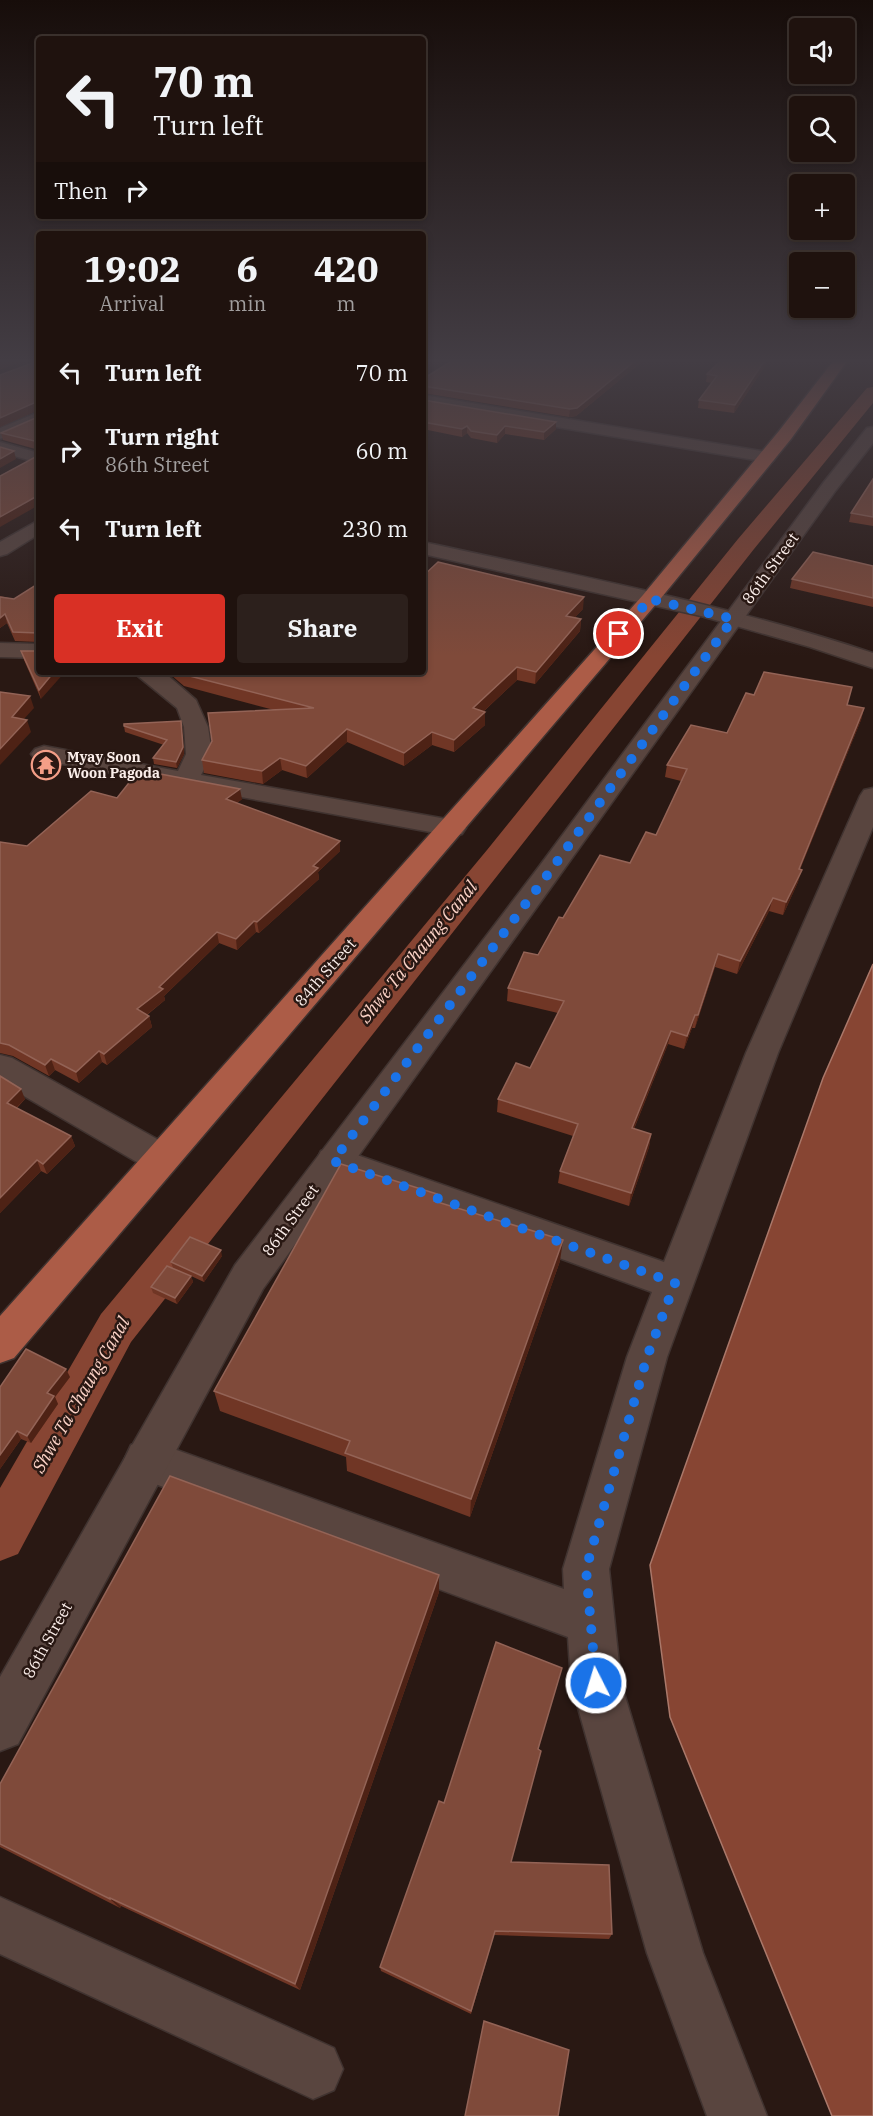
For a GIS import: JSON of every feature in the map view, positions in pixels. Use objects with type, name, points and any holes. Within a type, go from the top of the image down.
[{"type":"main road","name":"84th Street","points":[[0,1345],[160,1158],[653,599],[765,459]]},
{"type":"street","points":[[19,468],[36,459]]},
{"type":"street","name":"86th Street","points":[[0,1726],[249,1277],[548,874],[731,618],[852,459]]},
{"type":"street","points":[[0,550],[36,528]]},
{"type":"street","points":[[426,549],[731,618],[838,648],[873,661]]},
{"type":"street","points":[[0,650],[36,651]]},
{"type":"street","points":[[150,675],[188,705],[196,727],[199,754],[186,779]]},
{"type":"street","points":[[44,754],[452,828]]},
{"type":"street","points":[[737,2116],[675,1953],[596,1683],[586,1569],[647,1357],[762,1053],[873,796]]},
{"type":"street","points":[[0,1067],[160,1158]]},
{"type":"street","points":[[333,1161],[675,1283]]},
{"type":"street","points":[[146,1460],[591,1622]]},
{"type":"street","points":[[0,1925],[313,2069]]},
{"type":"shaded area","points":[[873,964],[873,2116],[832,2116],[670,1717],[650,1565],[823,1078]]},
{"type":"building","points":[[36,459],[36,497],[0,517],[0,476]]},
{"type":"building","points":[[873,479],[873,517],[851,513]]},
{"type":"building","points":[[813,552],[873,566],[873,598],[792,579]]},
{"type":"building","points":[[438,562],[584,597],[566,616],[581,619],[536,672],[517,667],[473,708],[485,712],[454,740],[432,732],[404,753],[347,729],[306,766],[280,758],[262,771],[202,760],[212,741],[208,713],[314,708],[186,675],[426,675],[426,573]]},
{"type":"building","points":[[36,585],[36,633],[13,632],[5,614],[0,618],[0,597],[14,599]]},
{"type":"building","points":[[21,651],[36,651],[36,675],[52,675],[39,690]]},
{"type":"building","points":[[764,672],[852,687],[847,705],[864,708],[799,869],[802,870],[786,902],[773,898],[740,961],[718,954],[698,1015],[695,1015],[687,1036],[671,1031],[632,1128],[651,1134],[631,1193],[560,1171],[578,1124],[498,1099],[516,1063],[530,1068],[564,1001],[508,988],[524,952],[538,955],[559,917],[563,918],[600,855],[630,863],[646,832],[656,835],[687,769],[667,765],[691,725],[727,733],[746,693],[754,695]]},
{"type":"building","points":[[0,692],[30,696],[12,717],[27,720],[0,749]]},
{"type":"building","points":[[181,721],[183,747],[176,762],[153,758],[167,740],[124,726],[124,724]]},
{"type":"building","points":[[139,770],[240,789],[226,799],[340,841],[313,866],[318,868],[257,922],[254,921],[236,939],[217,932],[159,987],[163,989],[137,1009],[149,1016],[104,1054],[99,1051],[76,1072],[51,1059],[45,1065],[9,1045],[0,1043],[0,842],[27,846],[91,791],[117,798]]},
{"type":"building","points":[[0,1076],[21,1089],[7,1103],[71,1136],[43,1164],[37,1160],[0,1198]]},
{"type":"building","points":[[341,1164],[437,1194],[434,1201],[563,1240],[471,1499],[345,1453],[350,1441],[214,1391]]},
{"type":"building","points":[[190,1237],[221,1250],[202,1276],[171,1262]]},
{"type":"building","points":[[167,1266],[191,1276],[175,1298],[151,1287]]},
{"type":"building","points":[[26,1349],[66,1369],[47,1393],[54,1396],[27,1436],[17,1431],[0,1455],[0,1387]]},
{"type":"building","points":[[170,1476],[439,1575],[295,1984],[110,1899],[0,1844],[0,1784]]},
{"type":"building","points":[[496,1642],[562,1668],[538,1749],[541,1751],[511,1862],[609,1865],[612,1934],[495,1931],[471,2011],[380,1967],[439,1801],[444,1803]]},
{"type":"building","points":[[484,2021],[569,2050],[558,2116],[465,2116]]},
{"type":"waterway","name":"Shwe Ta Chaung Canal","points":[[0,1536],[116,1328],[498,857],[746,544],[817,459]]},
{"type":"place","name":"Myay Soon Woon Pagoda","points":[[46,765]]},
{"type":"route","points":[[596,1683],[586,1569],[647,1357],[675,1283],[333,1161],[548,874],[733,619],[650,599],[619,634]]}]
